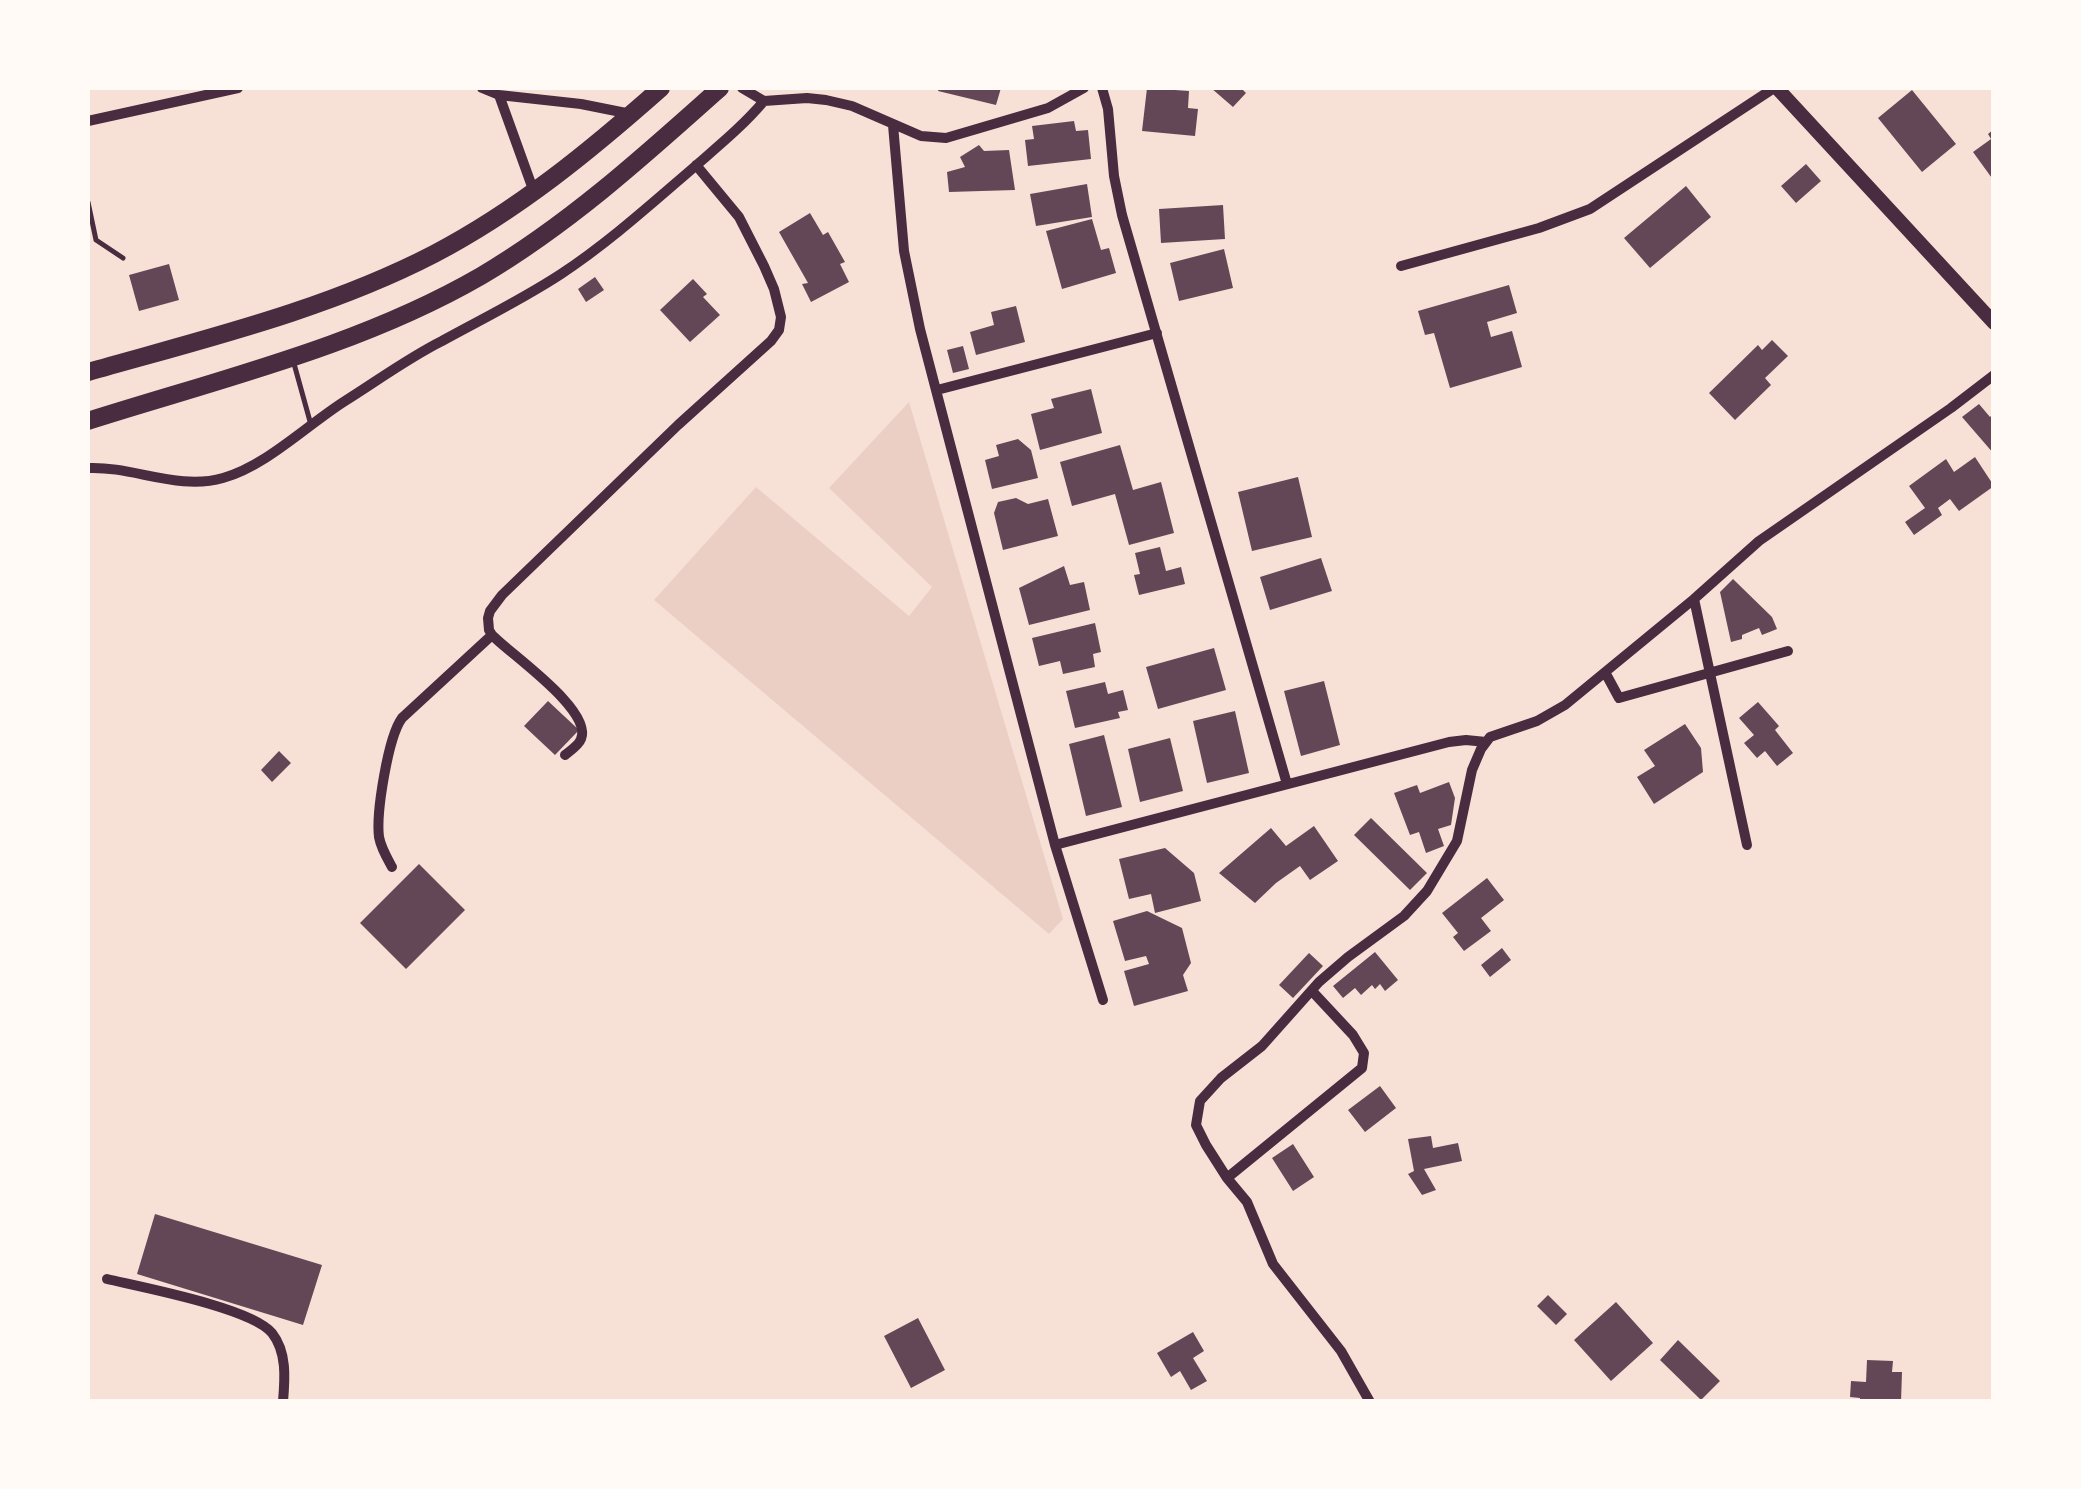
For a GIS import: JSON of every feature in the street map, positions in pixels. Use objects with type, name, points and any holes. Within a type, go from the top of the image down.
[{"type":"main road","points":[[88,372],[340,295],[432,254],[534,192],[662,88]]},
{"type":"main road","points":[[88,421],[292,357],[419,308],[510,258],[599,194],[720,88]]},
{"type":"street","points":[[88,121],[238,88]]},
{"type":"street","points":[[482,88],[498,95],[632,114]]},
{"type":"street","points":[[742,88],[764,101],[807,98],[852,106],[921,136],[946,138],[1048,108],[1084,88]]},
{"type":"street","points":[[1102,88],[1108,109],[1116,192],[1287,784]]},
{"type":"street","points":[[1401,266],[1538,228],[1590,209],[1776,88],[1994,323]]},
{"type":"street","points":[[498,95],[534,192]]},
{"type":"street","points":[[88,468],[110,468],[186,482],[223,478],[246,469],[438,342],[562,274],[615,234],[749,119],[764,101]]},
{"type":"street","points":[[893,125],[909,283],[1055,845],[1103,1000]]},
{"type":"street","points":[[565,755],[583,735],[582,726],[550,685],[492,635],[488,618],[494,604],[719,386],[771,341],[778,330],[777,300],[764,266],[739,217],[696,164]]},
{"type":"street","points":[[937,390],[1157,333]]},
{"type":"street","points":[[1370,1402],[1341,1351],[1273,1264],[1249,1206],[1197,1128],[1200,1101],[1221,1078],[1262,1046],[1348,957],[1416,905],[1457,841],[1472,770],[1486,742],[1500,732],[1552,714],[1606,674],[1759,541],[1994,375]]},
{"type":"street","points":[[1694,599],[1747,845]]},
{"type":"street","points":[[392,868],[380,841],[379,825],[395,728],[492,635]]},
{"type":"street","points":[[1606,674],[1619,698],[1788,651]]},
{"type":"street","points":[[1055,845],[1449,742],[1486,742]]},
{"type":"street","points":[[1227,1178],[1362,1068],[1364,1054],[1353,1035],[1312,991]]},
{"type":"street","points":[[107,1280],[186,1297],[260,1322],[270,1330],[281,1350],[283,1402]]},
{"type":"lane","points":[[88,202],[96,240],[122,258]]},
{"type":"lane","points":[[292,357],[311,425]]},
{"type":"shaded area","points":[[909,402],[1063,919],[1049,934],[654,600],[756,487],[909,616],[932,587],[829,488]]},
{"type":"building","points":[[1001,88],[996,105],[938,91]]},
{"type":"building","points":[[1147,88],[1189,91],[1188,108],[1198,109],[1195,136],[1142,131]]},
{"type":"building","points":[[1211,88],[1241,88],[1246,93],[1233,107]]},
{"type":"building","points":[[1912,90],[1956,144],[1922,172],[1878,118]]},
{"type":"building","points":[[1074,121],[1076,131],[1088,130],[1091,159],[1028,166],[1025,140],[1034,139],[1032,126]]},
{"type":"building","points":[[1994,129],[1994,181],[1973,152],[1991,139],[1988,134]]},
{"type":"building","points":[[979,145],[984,151],[1009,150],[1015,190],[949,192],[947,172],[965,167],[960,157]]},
{"type":"building","points":[[1806,164],[1821,181],[1796,203],[1781,186]]},
{"type":"building","points":[[1087,184],[1092,217],[1036,226],[1030,194]]},
{"type":"building","points":[[1686,186],[1711,217],[1650,268],[1624,238]]},
{"type":"building","points":[[1223,205],[1225,239],[1161,243],[1159,209]]},
{"type":"building","points":[[810,213],[823,235],[828,232],[845,262],[840,264],[849,282],[811,302],[802,284],[808,283],[779,232]]},
{"type":"building","points":[[1092,219],[1101,250],[1109,248],[1116,273],[1062,289],[1046,231]]},
{"type":"building","points":[[1224,249],[1233,288],[1179,301],[1170,263]]},
{"type":"building","points":[[169,264],[179,300],[139,311],[129,275]]},
{"type":"building","points":[[595,277],[604,290],[586,302],[578,289]]},
{"type":"building","points":[[693,279],[720,315],[690,342],[660,310]]},
{"type":"building","points":[[1509,285],[1517,313],[1487,322],[1491,337],[1512,331],[1522,367],[1450,388],[1434,333],[1425,335],[1418,311]]},
{"type":"building","points":[[1016,306],[1025,342],[976,355],[970,332],[994,325],[991,312]]},
{"type":"building","points":[[1772,340],[1788,356],[1765,378],[1771,385],[1735,420],[1709,393],[1758,345],[1762,350]]},
{"type":"building","points":[[963,346],[969,369],[953,373],[947,350]]},
{"type":"building","points":[[1091,389],[1102,433],[1040,450],[1031,414],[1054,408],[1051,399]]},
{"type":"building","points":[[1979,404],[1990,417],[1994,413],[1994,454],[1962,417]]},
{"type":"building","points":[[1018,439],[1031,450],[1038,478],[992,489],[985,460],[999,456],[996,445]]},
{"type":"building","points":[[1120,445],[1133,490],[1161,482],[1174,533],[1129,545],[1115,494],[1072,506],[1060,462]]},
{"type":"building","points":[[1975,457],[1994,486],[1959,511],[1950,499],[1938,508],[1942,515],[1914,535],[1905,522],[1925,508],[1909,486],[1946,459],[1954,472]]},
{"type":"building","points":[[1298,477],[1312,537],[1252,551],[1238,492]]},
{"type":"building","points":[[1016,498],[1028,504],[1048,499],[1058,536],[1003,550],[994,513],[998,502]]},
{"type":"building","points":[[1160,547],[1166,571],[1181,567],[1185,584],[1139,595],[1134,575],[1140,574],[1135,553]]},
{"type":"building","points":[[1321,558],[1332,591],[1270,610],[1260,577]]},
{"type":"building","points":[[1064,566],[1070,585],[1084,582],[1090,610],[1029,625],[1019,588]]},
{"type":"building","points":[[1733,579],[1772,617],[1777,629],[1762,635],[1759,628],[1731,642],[1720,592]]},
{"type":"building","points":[[1095,623],[1101,652],[1093,654],[1095,667],[1063,674],[1060,661],[1039,666],[1032,638]]},
{"type":"building","points":[[1214,648],[1226,690],[1158,709],[1146,667]]},
{"type":"building","points":[[1324,681],[1340,745],[1301,756],[1284,691]]},
{"type":"building","points":[[1105,682],[1108,694],[1123,690],[1128,710],[1118,712],[1120,718],[1075,728],[1066,691]]},
{"type":"building","points":[[548,701],[579,730],[555,755],[524,726]]},
{"type":"building","points":[[1758,702],[1779,726],[1775,730],[1793,753],[1777,766],[1765,751],[1757,758],[1744,743],[1754,735],[1739,718]]},
{"type":"building","points":[[1235,711],[1249,773],[1207,783],[1193,721]]},
{"type":"building","points":[[1685,724],[1701,748],[1703,772],[1654,804],[1637,777],[1655,766],[1644,750]]},
{"type":"building","points":[[1104,735],[1122,807],[1086,816],[1069,744]]},
{"type":"building","points":[[1170,738],[1183,791],[1140,802],[1128,749]]},
{"type":"building","points":[[279,751],[291,763],[272,782],[261,770]]},
{"type":"building","points":[[1449,782],[1455,798],[1451,825],[1438,829],[1444,846],[1426,853],[1419,832],[1410,835],[1394,793],[1417,785],[1420,793]]},
{"type":"building","points":[[1371,818],[1427,873],[1410,890],[1354,835]]},
{"type":"building","points":[[1314,826],[1338,861],[1310,880],[1300,866],[1255,903],[1219,873],[1271,828],[1286,846]]},
{"type":"building","points":[[1165,848],[1194,873],[1201,901],[1155,913],[1151,894],[1129,899],[1119,859]]},
{"type":"building","points":[[419,864],[465,910],[406,969],[360,923]]},
{"type":"building","points":[[1487,878],[1504,900],[1481,918],[1491,931],[1464,951],[1453,937],[1458,933],[1442,913]]},
{"type":"building","points":[[1147,911],[1182,928],[1191,963],[1183,975],[1188,991],[1134,1006],[1124,971],[1149,964],[1146,956],[1125,961],[1113,921]]},
{"type":"building","points":[[1502,948],[1511,960],[1490,977],[1481,965]]},
{"type":"building","points":[[1375,952],[1398,980],[1385,991],[1380,984],[1375,989],[1372,985],[1361,995],[1355,988],[1343,998],[1333,986]]},
{"type":"building","points":[[1309,953],[1323,966],[1293,998],[1279,985]]},
{"type":"building","points":[[1380,1086],[1396,1108],[1365,1132],[1348,1110]]},
{"type":"building","points":[[1431,1136],[1433,1148],[1458,1143],[1462,1161],[1424,1169],[1436,1190],[1422,1195],[1408,1174],[1414,1171],[1408,1139]]},
{"type":"building","points":[[1293,1144],[1314,1177],[1293,1191],[1272,1158]]},
{"type":"building","points":[[155,1214],[322,1265],[303,1325],[137,1274]]},
{"type":"building","points":[[1548,1295],[1567,1314],[1556,1325],[1537,1306]]},
{"type":"building","points":[[1616,1302],[1653,1343],[1611,1381],[1574,1340]]},
{"type":"building","points":[[918,1318],[945,1370],[911,1388],[884,1336]]},
{"type":"building","points":[[1193,1332],[1204,1351],[1193,1358],[1207,1381],[1191,1390],[1180,1371],[1171,1377],[1157,1353]]},
{"type":"building","points":[[1678,1340],[1720,1381],[1701,1400],[1660,1360]]},
{"type":"building","points":[[1867,1360],[1893,1361],[1892,1372],[1902,1372],[1901,1402],[1860,1402],[1860,1398],[1850,1397],[1851,1381],[1866,1382]]}]
